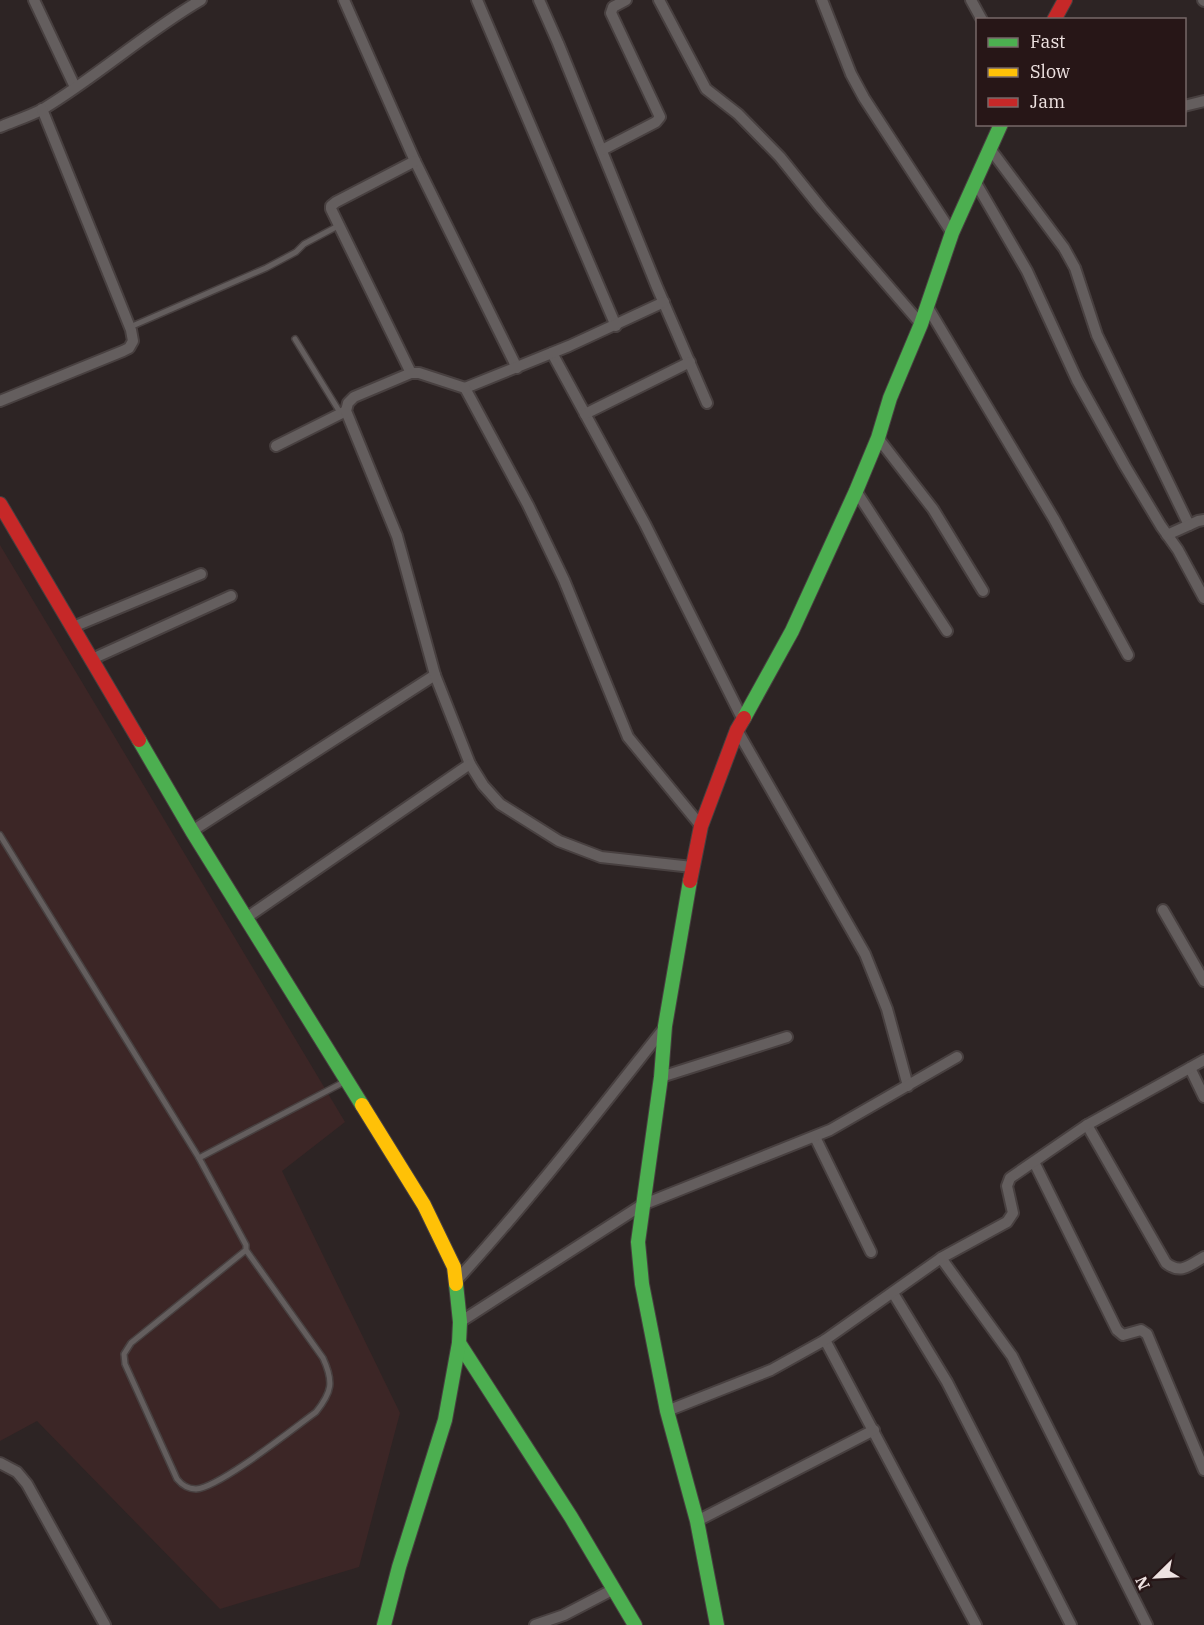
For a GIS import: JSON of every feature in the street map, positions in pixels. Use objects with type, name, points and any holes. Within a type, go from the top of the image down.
[{"type":"street","points":[[34,0],[75,87]]},
{"type":"street","points":[[176,0],[181,11]]},
{"type":"street","points":[[0,127],[42,110],[181,11],[201,0]]},
{"type":"street","points":[[344,0],[415,161],[518,368]]},
{"type":"street","points":[[477,0],[616,326]]},
{"type":"street","points":[[539,0],[707,403]]},
{"type":"street","points":[[603,150],[656,122],[660,117],[611,13],[613,7],[626,0]]},
{"type":"street","points":[[659,0],[706,89],[738,114],[780,157],[921,324]]},
{"type":"street","points":[[822,0],[851,74],[864,98],[952,233]]},
{"type":"street","points":[[971,0],[981,18]]},
{"type":"street","points":[[1055,18],[1065,0]]},
{"type":"street","points":[[1186,106],[1204,100]]},
{"type":"street","points":[[0,401],[129,348],[133,341],[130,327],[42,110]]},
{"type":"street","points":[[717,1625],[697,1521],[668,1411],[642,1284],[638,1242],[661,1077],[665,1026],[692,867],[701,826],[740,725],[792,631],[856,491],[878,438],[890,398],[921,324],[952,233],[1000,126]]},
{"type":"street","points":[[991,150],[1064,248],[1075,268],[1097,335],[1189,525]]},
{"type":"street","points":[[411,373],[332,215],[331,206],[415,161]]},
{"type":"street","points":[[976,183],[1027,271],[1077,380],[1125,466],[1204,598]]},
{"type":"street","points":[[276,446],[344,412],[354,397],[411,373],[419,373],[465,388],[616,326],[664,302]]},
{"type":"street","points":[[927,306],[1054,519],[1128,655]]},
{"type":"street","points":[[552,353],[645,524],[740,725],[865,954],[887,1009],[908,1086]]},
{"type":"street","points":[[585,414],[690,362]]},
{"type":"street","points":[[465,388],[528,505],[564,580],[628,737],[701,826]]},
{"type":"street","points":[[344,412],[397,536],[435,675],[470,764],[483,784],[501,804],[559,841],[601,857],[692,867]]},
{"type":"street","points":[[878,438],[933,510],[983,591]]},
{"type":"street","points":[[856,491],[947,631]]},
{"type":"street","points":[[0,504],[192,831],[424,1205],[454,1267],[460,1322],[459,1343],[445,1420],[399,1567],[384,1625]]},
{"type":"street","points":[[1167,535],[1204,519]]},
{"type":"street","points":[[74,627],[201,574]]},
{"type":"street","points":[[92,659],[231,596]]},
{"type":"street","points":[[192,831],[435,675]]},
{"type":"street","points":[[246,918],[470,764]]},
{"type":"street","points":[[1163,910],[1204,981]]},
{"type":"street","points":[[456,1281],[570,1149],[665,1026]]},
{"type":"street","points":[[661,1077],[787,1037]]},
{"type":"street","points":[[460,1322],[642,1205],[815,1137],[853,1119],[957,1057]]},
{"type":"street","points":[[668,1411],[771,1370],[825,1340],[941,1258],[1011,1218],[1013,1213],[1008,1182],[1034,1162],[1087,1125],[1204,1060]]},
{"type":"street","points":[[1190,1068],[1204,1097]]},
{"type":"street","points":[[1087,1125],[1166,1263],[1173,1269],[1179,1269],[1204,1257]]},
{"type":"street","points":[[815,1137],[871,1252]]},
{"type":"street","points":[[1034,1162],[1117,1330],[1123,1335],[1141,1330],[1147,1334],[1204,1470]]},
{"type":"street","points":[[941,1258],[1012,1356],[1147,1625]]},
{"type":"street","points":[[893,1293],[947,1382],[1071,1625]]},
{"type":"street","points":[[825,1340],[976,1625]]},
{"type":"street","points":[[459,1343],[571,1516],[635,1625]]},
{"type":"street","points":[[697,1521],[874,1430]]},
{"type":"street","points":[[0,1463],[17,1472],[27,1484],[105,1625]]},
{"type":"street","points":[[535,1625],[564,1615],[614,1589]]},
{"type":"lane","points":[[130,327],[266,268],[338,226]]},
{"type":"lane","points":[[296,339],[344,412]]},
{"type":"lane","points":[[0,836],[199,1158],[243,1238],[246,1250],[323,1358],[329,1371],[331,1385],[326,1399],[316,1412],[228,1476],[197,1489],[184,1487],[177,1479],[125,1364],[124,1354],[131,1343],[246,1250]]},
{"type":"lane","points":[[199,1158],[346,1081]]},
{"type":"shaded area","points":[[0,545],[345,1122],[282,1171],[400,1413],[359,1567],[220,1609],[37,1421],[0,1441]]},
{"type":"traffic: fast","points":[[744,718],[792,631],[856,491],[878,438],[890,398],[921,324],[952,233],[1000,126]]},
{"type":"traffic: fast","points":[[139,740],[192,831],[362,1105]]},
{"type":"traffic: fast","points":[[690,881],[665,1026],[661,1077],[638,1242],[642,1284],[667,1411],[697,1521],[717,1625]]},
{"type":"traffic: fast","points":[[384,1625],[399,1567],[445,1420],[459,1343],[460,1322],[456,1284]]},
{"type":"traffic: fast","points":[[459,1343],[571,1517],[635,1625]]},
{"type":"traffic: slow","points":[[362,1105],[424,1205],[454,1267],[456,1284]]},
{"type":"traffic: jam","points":[[1055,18],[1065,0]]},
{"type":"traffic: jam","points":[[0,504],[139,740]]},
{"type":"traffic: jam","points":[[690,881],[701,826],[737,730],[744,718]]}]
